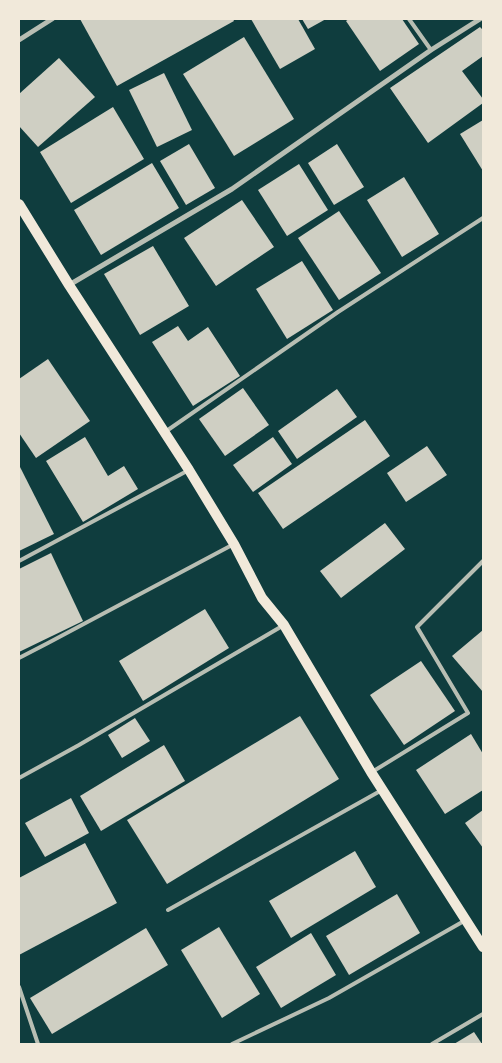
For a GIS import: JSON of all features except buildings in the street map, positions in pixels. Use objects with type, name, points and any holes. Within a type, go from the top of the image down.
[{"type":"main road","points":[[19,204],[189,470],[234,544],[262,598],[284,625],[382,790],[483,947]]},
{"type":"street","points":[[19,40],[52,19]]},
{"type":"street","points":[[69,285],[232,189],[431,50],[480,19]]},
{"type":"lane","points":[[409,19],[431,50]]},
{"type":"lane","points":[[165,432],[338,312],[483,218]]},
{"type":"lane","points":[[19,561],[189,470]]},
{"type":"lane","points":[[19,658],[234,544]]},
{"type":"lane","points":[[371,772],[468,713],[417,627],[483,561]]},
{"type":"lane","points":[[19,778],[284,625]]},
{"type":"lane","points":[[168,910],[382,790]]},
{"type":"lane","points":[[232,1044],[329,998],[466,920]]},
{"type":"lane","points":[[19,987],[38,1044]]},
{"type":"lane","points":[[432,1044],[483,1014]]}]
